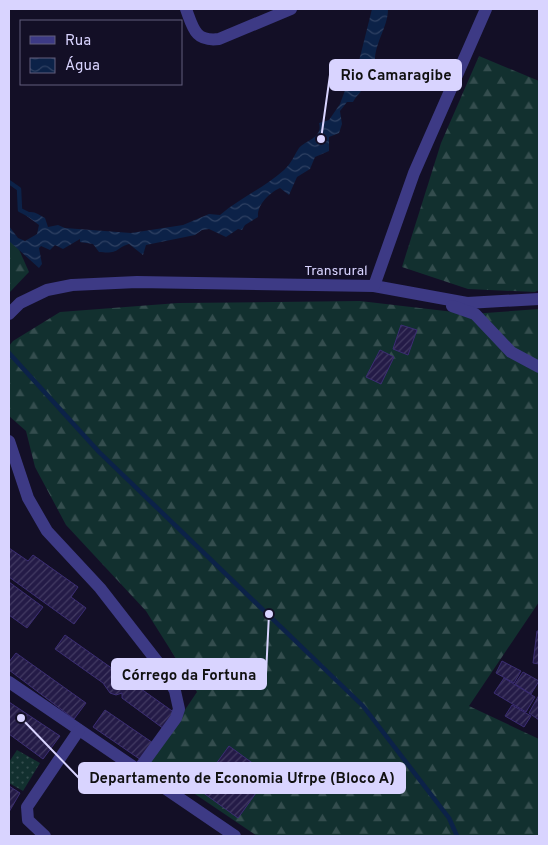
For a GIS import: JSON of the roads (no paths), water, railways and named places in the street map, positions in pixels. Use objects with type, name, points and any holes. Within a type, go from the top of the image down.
[{"type":"street","points":[[186,9],[193,27],[203,39],[219,38],[291,9]]},
{"type":"street","name":"Transrural","points":[[9,314],[20,303],[47,290],[72,285],[137,282],[374,286],[414,173],[486,9]]},
{"type":"street","points":[[374,286],[467,302],[539,299]]},
{"type":"street","points":[[424,296],[475,314],[511,352],[539,368]]},
{"type":"street","points":[[9,441],[28,498],[46,531],[100,588],[163,669],[175,691],[178,709],[176,718],[139,769]]},
{"type":"street","points":[[9,682],[235,836]]},
{"type":"street","points":[[45,836],[28,820],[27,807],[80,730]]},
{"type":"water","points":[[372,9],[388,9],[386,23],[375,56],[375,63],[366,65],[366,73],[358,78],[361,92],[353,102],[347,102],[340,111],[342,124],[339,133],[329,137],[329,151],[315,157],[310,169],[297,177],[289,195],[280,188],[268,196],[259,208],[258,217],[245,225],[242,230],[238,229],[226,237],[209,229],[202,230],[195,235],[146,245],[143,255],[129,244],[114,252],[99,252],[93,244],[80,242],[80,239],[63,249],[55,245],[50,250],[41,246],[39,248],[42,264],[39,268],[9,241],[9,226],[18,238],[25,241],[37,234],[39,225],[24,214],[30,212],[45,218],[48,227],[58,225],[65,228],[131,233],[183,225],[209,214],[220,215],[284,170],[299,148],[319,132],[319,123],[329,120],[340,104],[355,63],[359,61]]},
{"type":"waterway","points":[[9,182],[19,189],[20,210],[30,215]]},
{"type":"waterway","points":[[9,353],[99,452],[363,706],[449,818],[457,836]]},
{"type":"place","name":"Rio Camaragibe","points":[[321,139]]},
{"type":"place","name":"Córrego da Fortuna","points":[[269,614]]},
{"type":"place","name":"Departamento de Economia Ufrpe (Bloco A)","points":[[21,718]]}]
